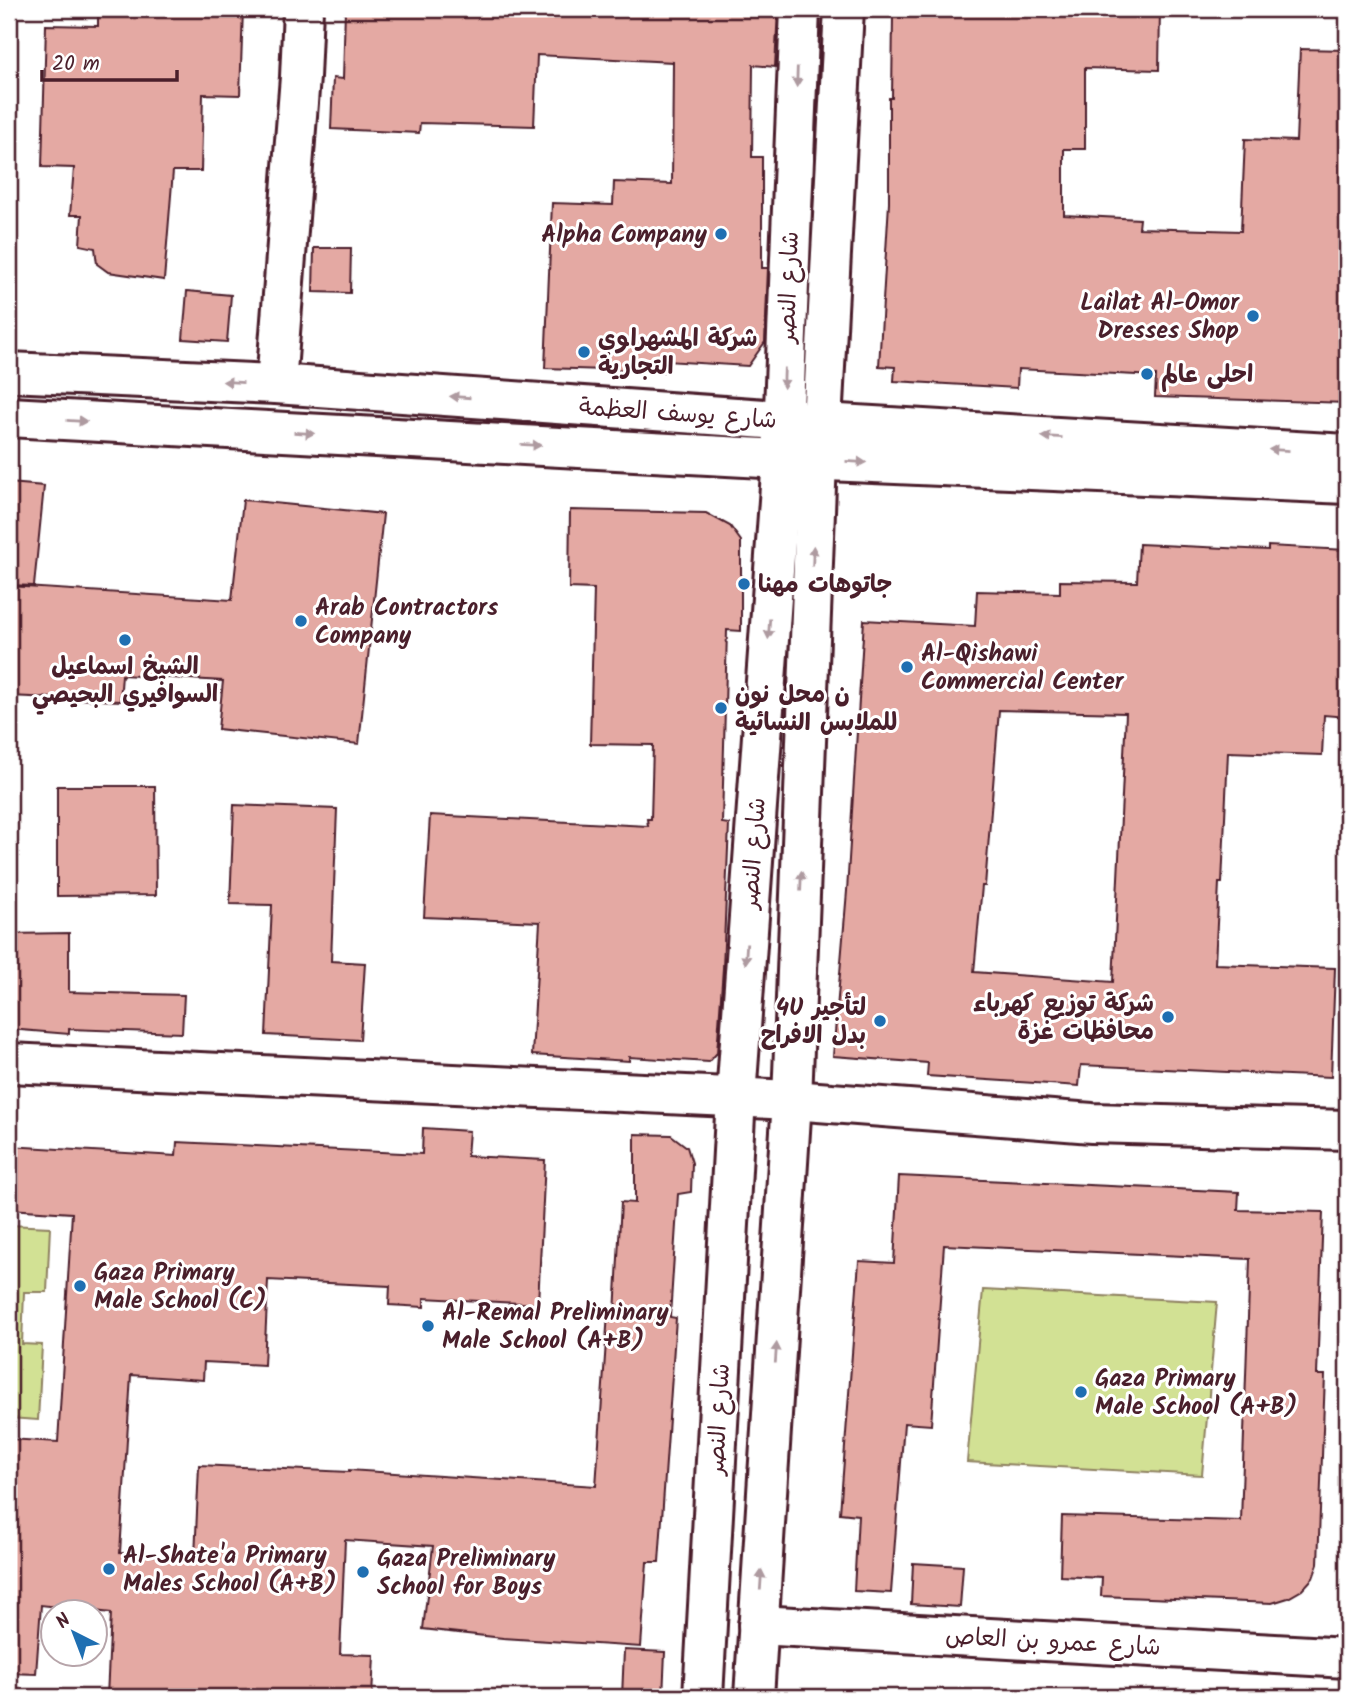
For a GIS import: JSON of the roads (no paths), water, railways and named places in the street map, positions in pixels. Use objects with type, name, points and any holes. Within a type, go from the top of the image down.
[{"type":"street","points":[[276,384],[303,9]]},
{"type":"street","name":"شارع النصر","points":[[754,1697],[792,1100],[799,460],[782,421],[800,9]]},
{"type":"street","name":"شارع النصر","points":[[703,1697],[736,1097],[799,460],[821,423],[844,9]]},
{"type":"street","name":"شارع يوسف العظمة","points":[[9,372],[276,384],[782,421],[1347,454]]},
{"type":"street","name":"شارع يوسف العظمة","points":[[9,417],[799,460],[1347,484]]},
{"type":"street","points":[[9,1063],[792,1100],[1092,1123],[1347,1130]]},
{"type":"street","name":"شارع عمرو بن العاص","points":[[758,1625],[1347,1658]]},
{"type":"place","name":"Alpha Company","points":[[721,234]]},
{"type":"place","name":"Lailat Al-Omor Dresses Shop","points":[[1253,316]]},
{"type":"place","name":"شركة المشهراوي التجارية","points":[[584,352]]},
{"type":"place","name":"احلى عالم","points":[[1147,374]]},
{"type":"place","name":"جاتوهات مهنا","points":[[744,584]]},
{"type":"place","name":"Arab Contractors Company","points":[[301,621]]},
{"type":"place","name":"الشيخ اسماعيل السوافيري البحيصي","points":[[125,640]]},
{"type":"place","name":"Al-Qishawi Commercial Center","points":[[907,667]]},
{"type":"place","name":"ن محل نون للملابس النسائية","points":[[721,708]]},
{"type":"place","name":"شركة توزيع كهرباء محافظات غزة","points":[[1168,1017]]},
{"type":"place","name":"4U لتأجير بدل الافراح","points":[[880,1021]]},
{"type":"place","name":"Gaza Primary Male School (C)","points":[[80,1286]]},
{"type":"place","name":"Al-Remal Preliminary Male School (A+B)","points":[[428,1326]]},
{"type":"place","name":"Gaza Primary Male School (A+B)","points":[[1081,1392]]},
{"type":"place","name":"Al-Shate'a Primary Males School (A+B)","points":[[109,1569]]},
{"type":"place","name":"Gaza Preliminary School for Boys","points":[[363,1572]]}]
